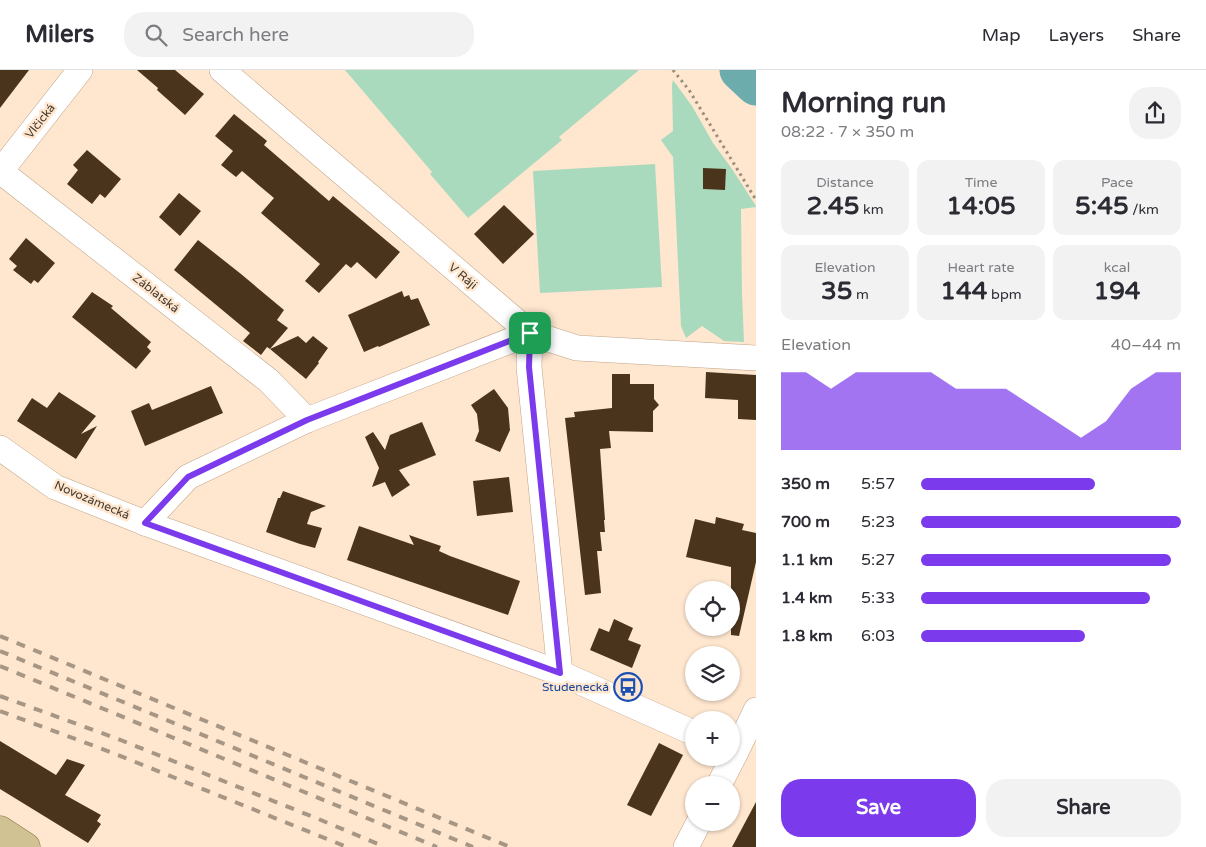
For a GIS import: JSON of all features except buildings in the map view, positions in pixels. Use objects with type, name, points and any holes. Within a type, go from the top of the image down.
[{"type":"main road","points":[[0,830],[26,847]]},
{"type":"street","name":"Vlčická","points":[[0,172],[80,70]]},
{"type":"street","name":"V Ráji","points":[[222,70],[530,333],[577,348],[756,358]]},
{"type":"street","name":"Záblatská","points":[[0,172],[268,380],[307,420]]},
{"type":"street","points":[[145,523],[188,477],[307,420],[530,333],[529,367],[560,673]]},
{"type":"street","name":"Novozámecká","points":[[0,448],[55,486],[145,523],[560,673],[685,729]]},
{"type":"street","points":[[740,740],[756,710]]},
{"type":"street","points":[[686,847],[694,831]]},
{"type":"path","points":[[673,70],[689,90],[756,200]]},
{"type":"green space","points":[[345,70],[639,70],[559,137],[562,140],[468,218],[430,174],[432,172]]},
{"type":"green space","points":[[673,80],[692,106],[713,143],[756,206],[741,209],[744,342],[724,341],[702,326],[686,338],[681,326],[673,157],[661,140],[673,131]]},
{"type":"green space","points":[[655,164],[662,287],[540,293],[533,171]]},
{"type":"waterway","points":[[740,70],[756,85]]},
{"type":"railway","points":[[0,636],[510,847]]},
{"type":"railway","points":[[0,651],[473,847]]},
{"type":"railway","points":[[0,666],[437,847]]},
{"type":"railway","points":[[0,696],[118,739],[385,847]]},
{"type":"railway","points":[[0,711],[113,753],[347,847]]},
{"type":"place","name":"Studenecká","points":[[628,687]]},
{"type":"route","points":[[530,333],[529,367],[560,673],[145,523],[188,477],[307,420],[530,333]]}]
